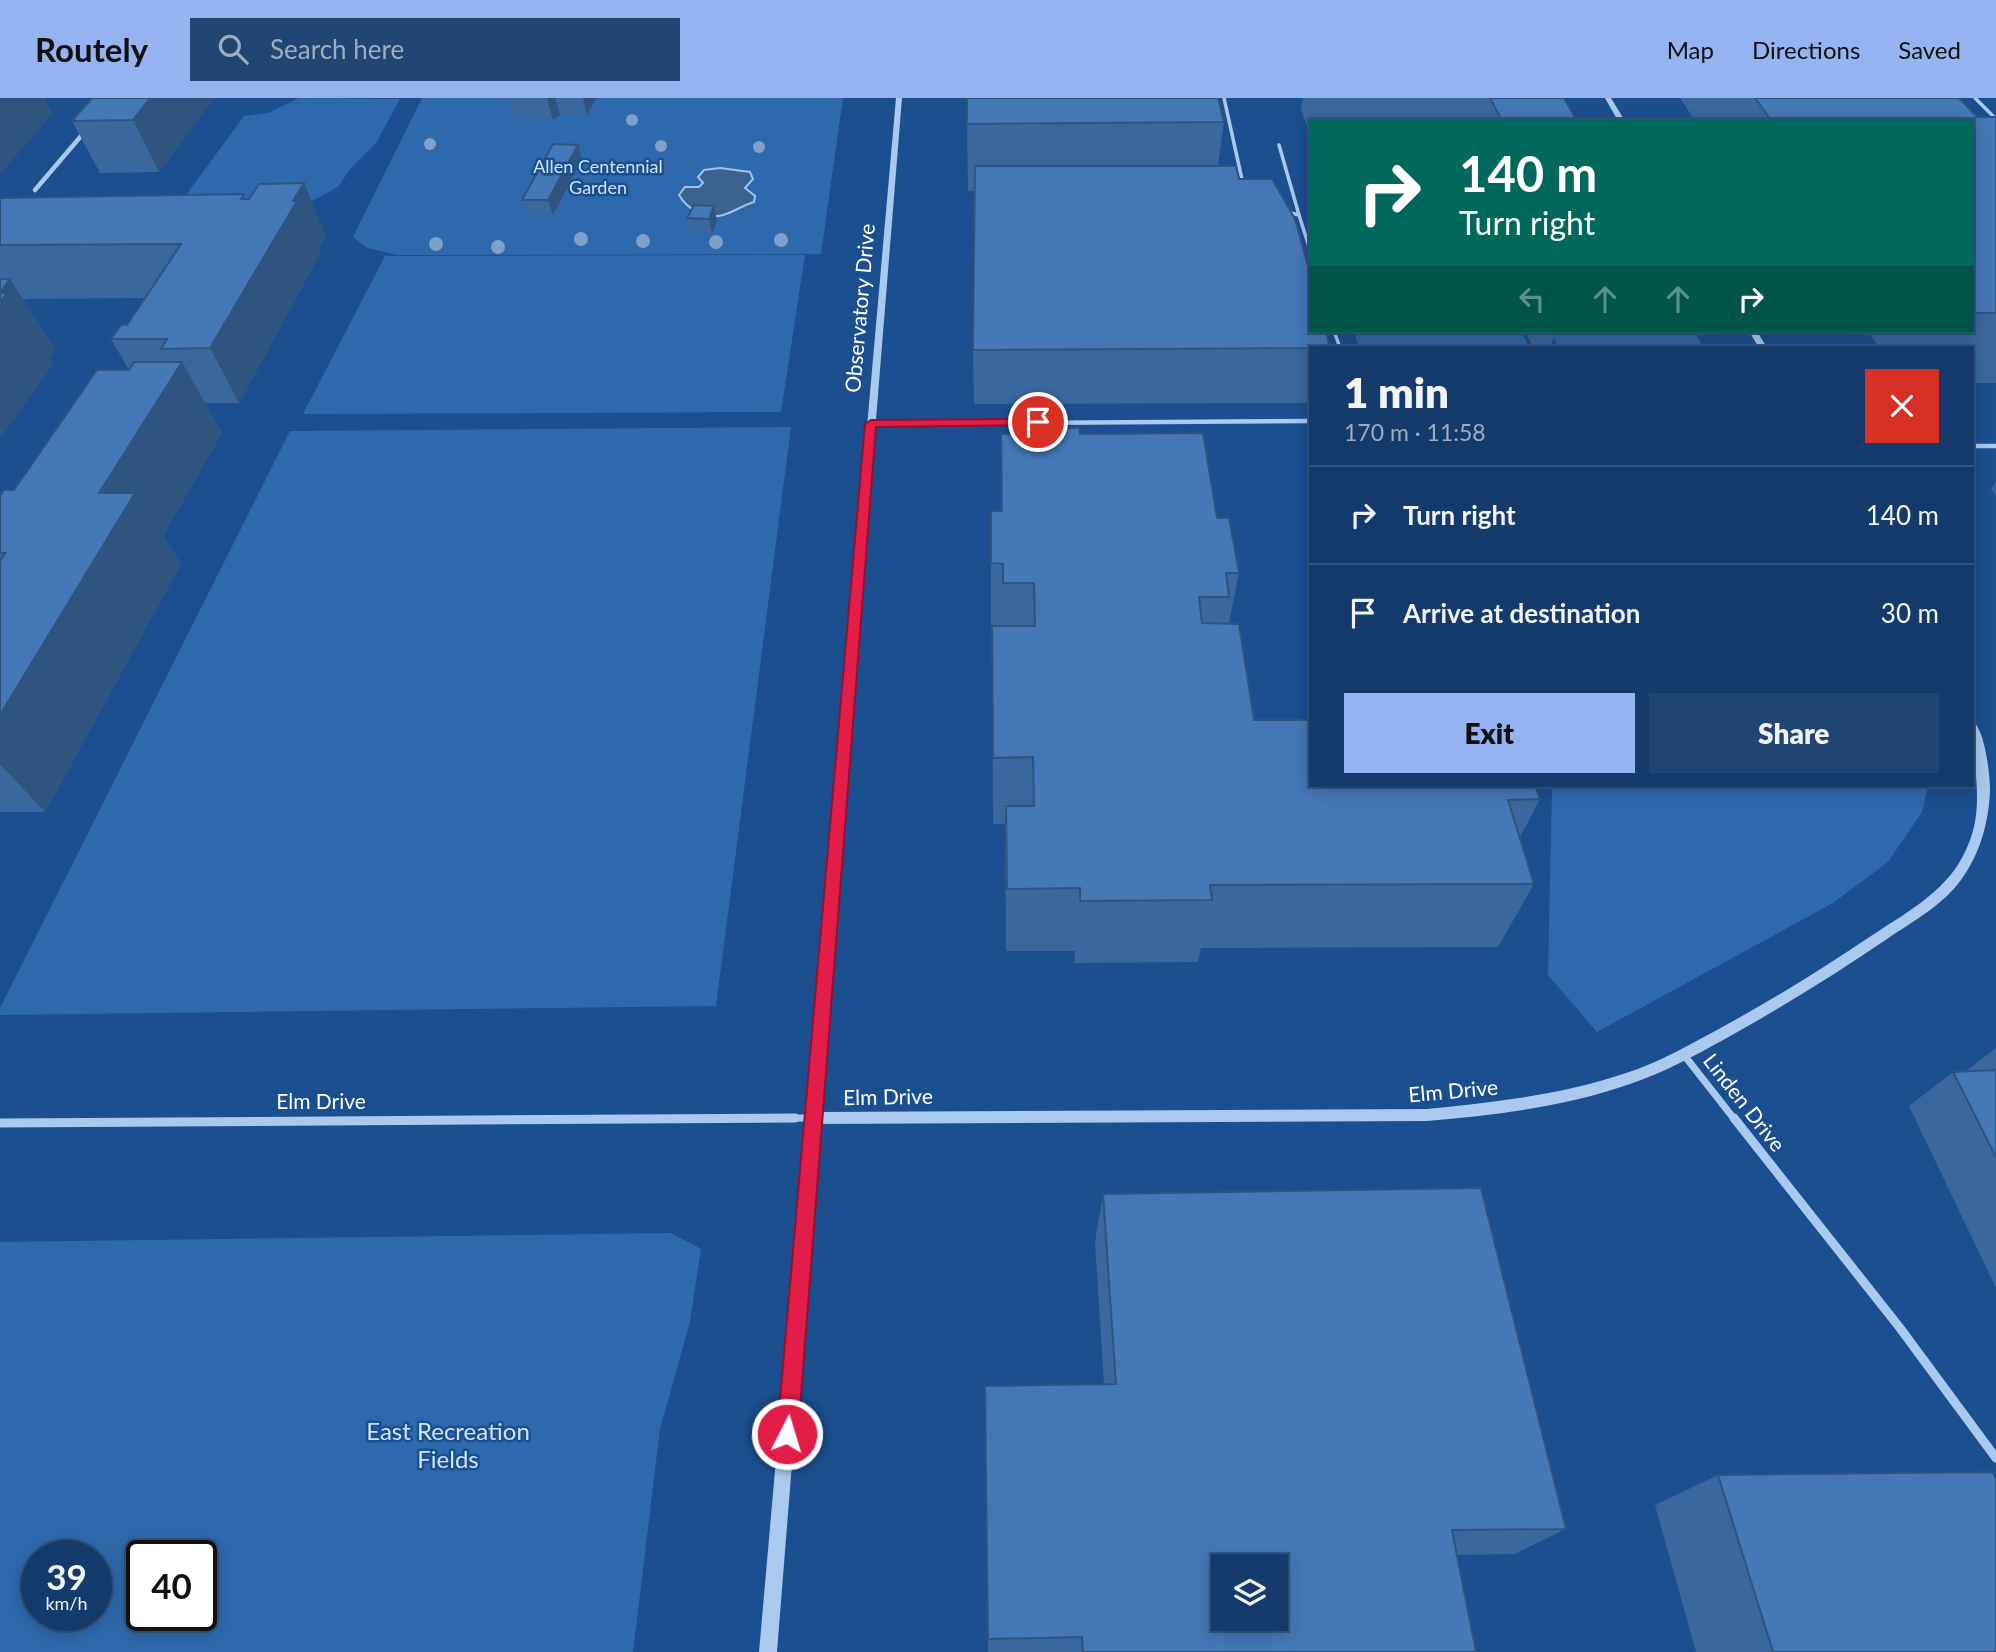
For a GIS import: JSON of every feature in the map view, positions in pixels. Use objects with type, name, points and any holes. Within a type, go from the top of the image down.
[{"type":"street","name":"Observatory Drive","points":[[768,1652],[899,98]]},
{"type":"street","points":[[1608,98],[1621,119]]},
{"type":"street","points":[[35,190],[88,129]]},
{"type":"street","name":"Linden Drive","points":[[1974,730],[1982,752],[1985,781],[1981,828],[1956,877],[1911,917],[1804,988],[1684,1055],[1900,1328],[1996,1458]]},
{"type":"street","name":"Elm Drive","points":[[0,1123],[1427,1115],[1496,1108],[1572,1095],[1618,1082],[1684,1055]]},
{"type":"lane","points":[[1224,98],[1245,195]]},
{"type":"lane","points":[[1975,98],[1996,119]]},
{"type":"lane","points":[[1279,145],[1309,247]]},
{"type":"lane","points":[[1286,212],[1299,215]]},
{"type":"lane","points":[[871,424],[1309,421]]},
{"type":"lane","points":[[1974,446],[1996,446]]},
{"type":"green space","points":[[299,98],[400,99],[376,143],[351,168],[338,187],[312,201],[285,205],[178,206],[244,116],[268,113]]},
{"type":"green space","name":"Allen Centennial Garden","points":[[422,98],[843,98],[821,254],[398,255],[367,248],[353,237]]},
{"type":"green space","points":[[805,255],[781,412],[303,414],[385,256]]},
{"type":"green space","points":[[1355,333],[1522,333],[1528,346],[1358,346]]},
{"type":"green space","points":[[1552,333],[1695,333],[1703,346],[1558,346]]},
{"type":"green space","points":[[791,427],[716,1006],[0,1015],[0,1008],[290,431]]},
{"type":"green space","points":[[1552,787],[1928,787],[1922,812],[1888,862],[1833,903],[1597,1032],[1548,975]]},
{"type":"green space","name":"East Recreation Fields","points":[[671,1233],[701,1249],[690,1322],[660,1429],[633,1652],[0,1652],[0,1242]]},
{"type":"shaded area","points":[[720,168],[750,172],[753,179],[745,188],[755,196],[754,202],[727,214],[710,216],[692,209],[682,200],[679,195],[685,187],[699,187],[703,183],[698,177],[704,170]]},
{"type":"building","points":[[92,98],[150,98],[133,120],[72,121]]},
{"type":"building","points":[[967,98],[1218,98],[1224,122],[967,124]]},
{"type":"building","points":[[1490,98],[1564,98],[1576,119],[1501,119]]},
{"type":"building","points":[[1755,98],[1959,98],[1977,117],[1996,117],[1996,313],[1974,313],[1974,119],[1770,119]]},
{"type":"building","points":[[553,144],[578,145],[548,200],[522,200]]},
{"type":"building","points":[[975,166],[1236,166],[1239,179],[1272,179],[1295,219],[1309,270],[1309,333],[1326,333],[1330,346],[1309,346],[1309,348],[973,350]]},
{"type":"building","points":[[304,183],[293,201],[297,201],[210,348],[161,349],[167,339],[111,339],[121,325],[127,325],[181,244],[0,245],[0,198],[244,194],[241,199],[249,199],[259,184]]},
{"type":"building","points":[[694,205],[714,206],[709,219],[687,218]]},
{"type":"building","points":[[0,279],[10,279],[0,292]]},
{"type":"building","points":[[0,293],[7,293],[0,302]]},
{"type":"building","points":[[134,362],[182,362],[99,493],[135,493],[0,715],[0,561],[5,553],[0,553],[0,496],[4,490],[14,490],[97,370],[129,370]]},
{"type":"building","points":[[1019,428],[1079,428],[1080,434],[1203,433],[1217,518],[1229,518],[1239,573],[1226,573],[1229,597],[1199,597],[1202,623],[1239,624],[1254,720],[1309,720],[1309,787],[1535,787],[1540,799],[1508,800],[1534,884],[1210,885],[1212,900],[1080,901],[1080,888],[1007,889],[1006,806],[1034,806],[1033,757],[993,758],[992,626],[1035,626],[1034,583],[1003,583],[1003,564],[991,563],[991,511],[1002,511],[1001,434],[1019,434]]},
{"type":"building","points":[[1996,1070],[1996,1157],[1953,1072]]},
{"type":"building","points":[[1481,1188],[1566,1529],[1452,1530],[1476,1652],[1083,1652],[1082,1637],[988,1639],[985,1386],[1116,1384],[1103,1194]]},
{"type":"building","points":[[1993,1472],[1996,1479],[1996,1652],[1773,1652],[1718,1475]]},
{"type":"route","points":[[787,1434],[871,424],[1038,422]]}]
